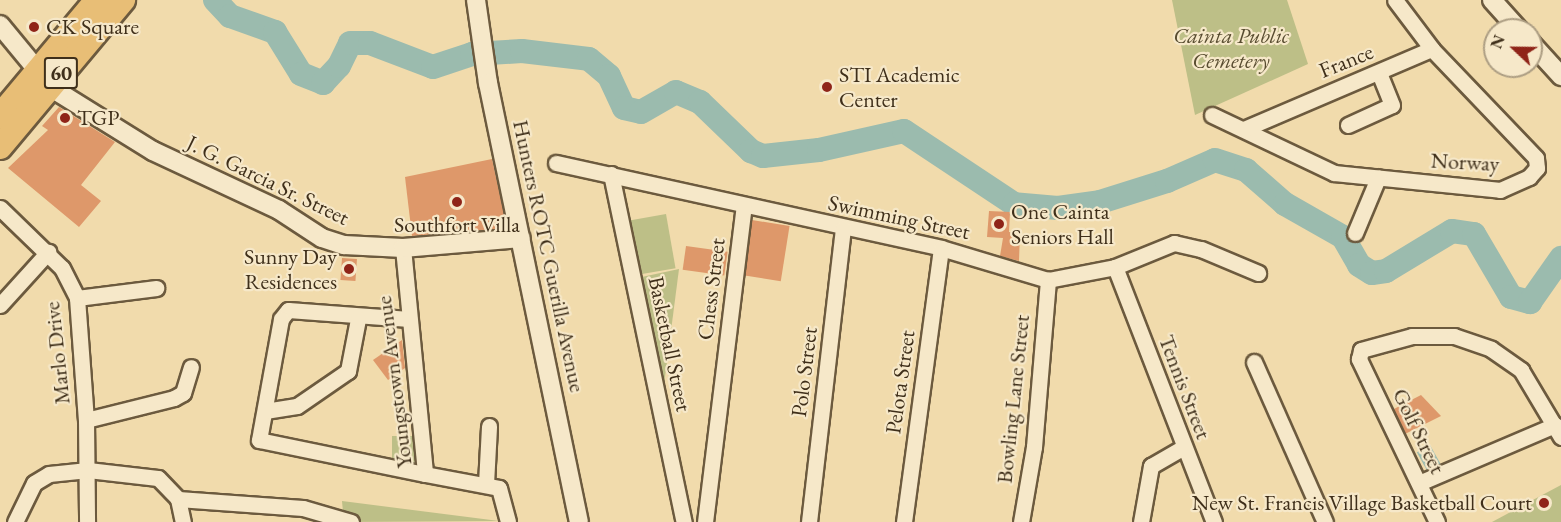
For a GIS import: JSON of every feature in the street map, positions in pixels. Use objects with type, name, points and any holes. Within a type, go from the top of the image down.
[{"type":"main road","name":"60","points":[[0,147],[97,0]]},
{"type":"main road","name":"60","points":[[0,116],[44,79],[123,0]]},
{"type":"street","name":"Hunters ROTC Guerilla Avenue","points":[[476,0],[489,83],[579,522]]},
{"type":"street","name":"Norway","points":[[1378,178],[1500,190],[1529,177],[1537,168],[1536,159],[1432,49],[1395,0]]},
{"type":"street","points":[[1492,0],[1508,18]]},
{"type":"street","name":"J. G. Garcia Sr. Street","points":[[0,25],[44,79],[153,151],[279,210],[322,238],[344,245],[403,248],[521,238]]},
{"type":"street","name":"France","points":[[1244,129],[1432,49]]},
{"type":"street","points":[[1543,56],[1561,76]]},
{"type":"street","points":[[1348,125],[1392,105],[1379,72]]},
{"type":"street","points":[[1212,116],[1244,129],[1316,168],[1378,178],[1355,233]]},
{"type":"street","name":"Swimming Street","points":[[556,163],[941,248],[1048,280],[1115,267],[1174,243],[1201,249],[1258,273]]},
{"type":"street","name":"Basketball Street","points":[[611,174],[684,522]]},
{"type":"street","name":"Chess Street","points":[[705,522],[744,205]]},
{"type":"street","name":"Marlo Drive","points":[[0,208],[48,252],[77,298],[86,420],[87,522]]},
{"type":"street","name":"Polo Street","points":[[809,522],[843,228]]},
{"type":"street","name":"Youngstown Avenue","points":[[403,248],[425,474],[486,484]]},
{"type":"street","name":"Pelota Street","points":[[904,522],[941,248]]},
{"type":"street","points":[[0,305],[48,252]]},
{"type":"street","name":"Tennis Street","points":[[1115,267],[1214,522]]},
{"type":"street","name":"Bowling Lane Street","points":[[1021,522],[1034,447],[1048,280]]},
{"type":"street","points":[[77,298],[156,288]]},
{"type":"street","points":[[409,319],[358,319],[294,310],[281,319],[265,411],[259,432],[265,444],[425,474]]},
{"type":"street","points":[[265,411],[307,401],[348,371],[358,319]]},
{"type":"street","name":"Golf Street","points":[[1437,522],[1359,359],[1361,350],[1412,336],[1454,336],[1491,349],[1521,370],[1558,431]]},
{"type":"street","points":[[1254,362],[1325,522]]},
{"type":"street","points":[[86,420],[183,393],[190,367]]},
{"type":"street","points":[[489,426],[486,484],[499,488],[508,522]]},
{"type":"street","points":[[1419,483],[1558,431]]},
{"type":"street","points":[[1141,522],[1151,466],[1184,447]]},
{"type":"street","points":[[15,522],[34,483],[49,474],[88,470],[148,474],[178,498],[303,507],[351,522]]},
{"type":"street","points":[[178,498],[183,522]]},
{"type":"green space","name":"Cainta Public Cemetery","points":[[1172,0],[1287,0],[1308,64],[1195,115]]},
{"type":"green space","points":[[666,214],[676,268],[636,275],[627,221]]},
{"type":"green space","points":[[679,269],[661,408],[637,278]]},
{"type":"green space","points":[[392,436],[415,436],[415,469],[392,463]]},
{"type":"green space","name":"New St. Francis Village Basketball Court","points":[[1561,485],[1561,522],[1492,522]]},
{"type":"green space","points":[[342,501],[499,521],[344,522]]},
{"type":"shaded area","points":[[1430,445],[1441,465],[1428,472],[1417,452]]},
{"type":"building","points":[[59,107],[115,142],[81,185],[101,201],[79,227],[8,168],[48,130],[42,126]]},
{"type":"building","name":"Southfort Villa","points":[[492,159],[507,228],[412,236],[405,177]]},
{"type":"building","points":[[989,211],[1010,212],[1009,232],[1020,233],[1019,261],[1000,256],[1003,238],[987,237]]},
{"type":"building","points":[[752,220],[790,226],[781,281],[743,275]]},
{"type":"building","points":[[686,246],[728,252],[724,276],[683,270]]},
{"type":"building","name":"Sunny Day Residences","points":[[342,258],[357,259],[355,281],[340,280]]},
{"type":"building","points":[[402,340],[405,368],[388,380],[373,360]]},
{"type":"building","points":[[1421,395],[1441,416],[1405,434],[1394,409]]},
{"type":"waterway","points":[[215,0],[230,16],[275,32],[301,74],[323,83],[339,66],[350,43],[370,43],[433,67],[472,54],[522,51],[589,59],[609,76],[624,108],[641,112],[676,92],[700,102],[751,151],[763,156],[819,150],[904,131],[1014,204],[1058,208],[1100,202],[1167,181],[1215,160],[1246,170],[1285,204],[1343,237],[1359,265],[1372,273],[1386,271],[1452,231],[1474,234],[1511,297],[1530,302],[1561,258]]},
{"type":"place","name":"CK Square","points":[[34,27]]},
{"type":"place","name":"STI Academic Center","points":[[827,87]]},
{"type":"place","name":"TGP","points":[[65,118]]},
{"type":"place","name":"Southfort Villa","points":[[457,202]]},
{"type":"place","name":"One Cainta Seniors Hall","points":[[999,224]]},
{"type":"place","name":"Sunny Day Residences","points":[[349,269]]},
{"type":"place","name":"New St. Francis Village Basketball Court","points":[[1544,503]]}]
